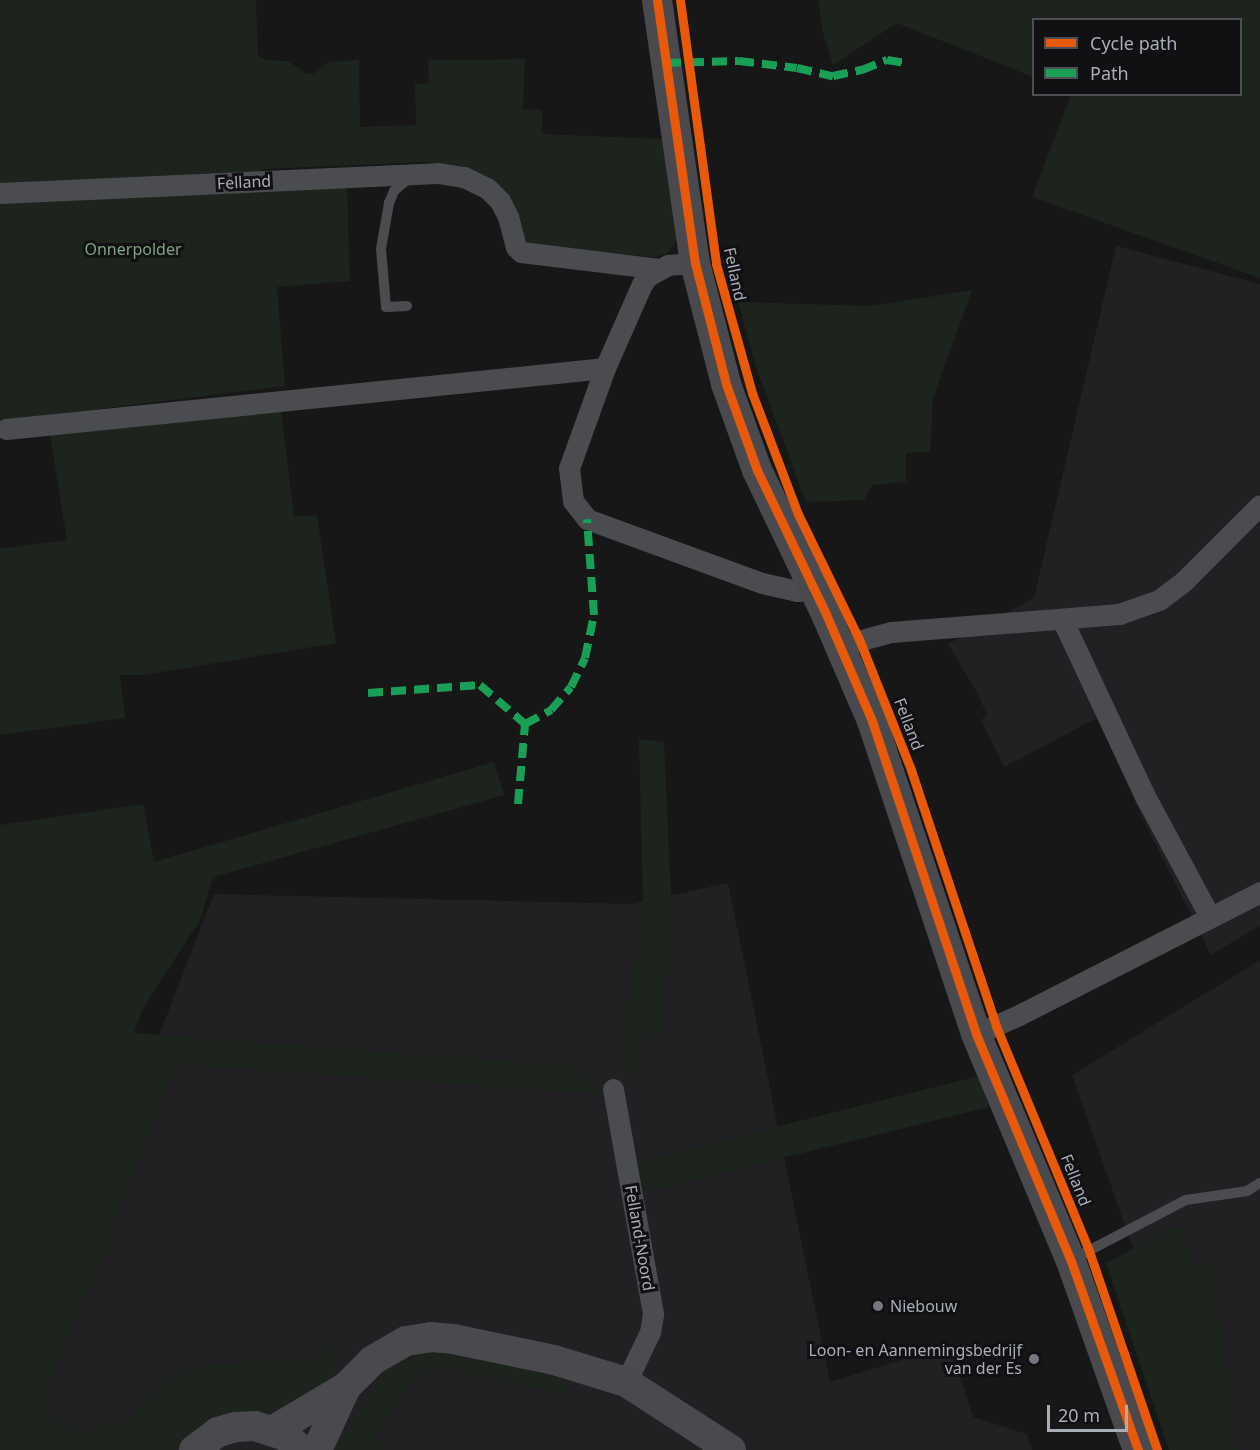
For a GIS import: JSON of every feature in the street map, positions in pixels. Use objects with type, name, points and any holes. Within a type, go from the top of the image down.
[{"type":"street","name":"Felland","points":[[657,0],[695,263],[726,384],[757,470],[840,646],[875,730],[948,956],[976,1034],[1071,1261],[1138,1450]]},
{"type":"street","name":"Felland","points":[[0,193],[438,173],[464,177],[487,188],[504,209],[516,247],[521,252],[659,269],[668,265],[695,263]]},
{"type":"street","points":[[659,269],[642,284],[605,368],[569,468],[573,501],[587,519],[762,583],[797,591],[813,589]]},
{"type":"street","points":[[6,429],[605,368]]},
{"type":"street","points":[[840,646],[891,632],[1119,614],[1159,600],[1184,581],[1260,505]]},
{"type":"street","points":[[1062,619],[1146,798],[1210,917]]},
{"type":"street","points":[[976,1034],[1019,1015],[1260,892]]},
{"type":"street","name":"Felland-Noord","points":[[612,1089],[653,1314],[650,1332],[626,1382]]},
{"type":"street","points":[[274,1431],[346,1387],[373,1360],[406,1341],[431,1337],[453,1339],[554,1360],[626,1382],[731,1450]]},
{"type":"street","points":[[317,1450],[346,1387]]},
{"type":"street","points":[[194,1450],[218,1432],[236,1427],[255,1426],[274,1431],[301,1450]]},
{"type":"lane","points":[[407,306],[386,307],[381,249],[389,203],[394,191],[411,176]]},
{"type":"lane","points":[[1071,1261],[1186,1200],[1247,1191],[1260,1183]]},
{"type":"shaded area","points":[[1116,246],[1260,284],[1260,925],[1211,955],[1145,823],[1097,718],[1004,767],[981,720],[987,715],[977,692],[948,644],[1034,598]]},
{"type":"shaded area","points":[[728,883],[830,1382],[950,1345],[973,1417],[1027,1434],[1032,1450],[0,1450],[0,1443],[214,894],[633,904]]},
{"type":"shaded area","points":[[1260,960],[1260,1450],[1204,1450],[1072,1075]]},
{"type":"green space","name":"Onnerpolder","points":[[0,0],[256,0],[258,55],[265,60],[288,61],[307,74],[315,73],[328,62],[359,60],[360,127],[416,125],[415,84],[429,83],[428,60],[525,59],[523,109],[542,110],[542,134],[662,139],[677,236],[675,244],[666,254],[654,257],[529,246],[492,179],[464,167],[423,162],[263,169],[263,188],[347,184],[350,281],[277,287],[285,386],[0,421]]},
{"type":"green space","points":[[818,0],[1260,0],[1260,278],[1032,197],[1071,96],[1242,96],[1242,18],[1032,18],[1032,77],[897,23],[833,65],[823,33]]},
{"type":"green space","points":[[972,290],[933,398],[930,452],[906,453],[906,482],[872,485],[864,500],[806,502],[756,367],[738,302],[871,306]]},
{"type":"green space","points":[[281,410],[294,517],[317,515],[336,643],[143,675],[120,675],[125,718],[0,735],[0,549],[67,540],[50,435]]},
{"type":"green space","points":[[639,739],[664,742],[671,894],[663,1036],[643,1037],[639,1076],[620,1069],[621,1029],[631,986],[643,907]]},
{"type":"green space","points":[[494,762],[504,795],[213,877],[200,920],[143,1008],[134,1033],[572,1066],[595,1082],[599,1094],[176,1064],[109,1233],[115,1236],[108,1256],[103,1255],[44,1395],[51,1398],[46,1409],[57,1414],[55,1420],[94,1436],[103,1418],[124,1428],[145,1400],[164,1383],[196,1367],[222,1363],[316,1359],[325,1344],[333,1352],[337,1369],[320,1386],[276,1413],[188,1439],[178,1450],[0,1450],[0,825],[143,804],[154,862]]},
{"type":"green space","points":[[979,1076],[989,1107],[644,1192],[635,1162]]},
{"type":"green space","points":[[1185,1225],[1192,1267],[1213,1264],[1237,1450],[1169,1450],[1106,1263],[1170,1229]]},
{"type":"green space","points":[[431,1347],[560,1376],[567,1382],[564,1395],[448,1369],[425,1369],[411,1380],[375,1441],[386,1447],[385,1450],[335,1450],[385,1371]]},
{"type":"marked path","points":[[666,63],[739,61],[797,68],[833,76],[862,70],[887,60],[906,63]]},
{"type":"marked path","points":[[518,804],[525,724],[551,710],[571,687],[585,658],[594,615],[587,519]]},
{"type":"marked path","points":[[368,693],[480,685],[525,724]]},
{"type":"cycle path","points":[[657,0],[695,263],[726,384],[757,470],[826,614],[872,721],[976,1034],[1071,1261],[1138,1450]]},
{"type":"cycle path","points":[[680,0],[716,264],[752,393],[798,514],[859,639],[911,770],[996,1026],[1089,1251],[1157,1450]]},
{"type":"place","name":"Niebouw","points":[[878,1306]]},
{"type":"place","name":"Loon- en Aannemingsbedrijf van der Es","points":[[1034,1359]]}]
